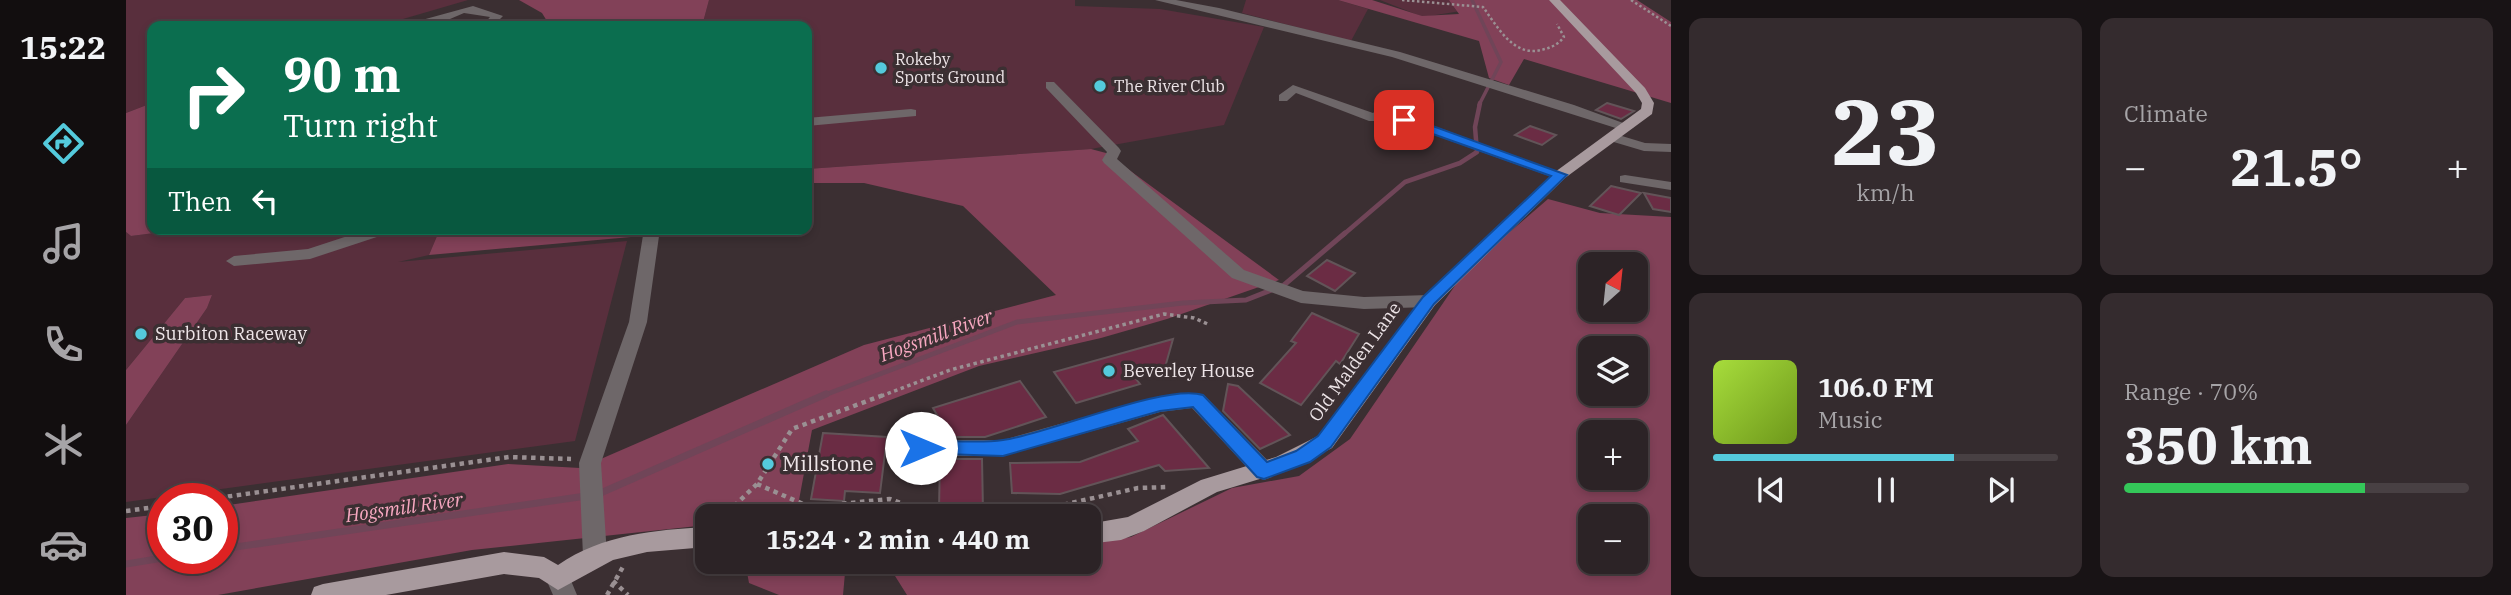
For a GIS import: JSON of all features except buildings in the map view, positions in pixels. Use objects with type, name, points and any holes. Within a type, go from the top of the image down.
[{"type":"main road","name":"Old Malden Lane","points":[[1101,532],[1125,529],[1209,486],[1264,471],[1303,456],[1325,442],[1429,300],[1560,175],[1647,111],[1648,103],[1616,64],[1554,0]]},
{"type":"main road","points":[[323,595],[504,563],[544,568],[561,587],[595,556],[624,544],[695,538]]},
{"type":"street","points":[[1160,0],[1208,9],[1522,91],[1619,132],[1644,147],[1671,148]]},
{"type":"street","points":[[425,21],[473,9],[498,16],[492,21]]},
{"type":"street","points":[[1050,85],[1114,151],[1109,160],[1238,274],[1301,297],[1364,303],[1429,300]]},
{"type":"street","points":[[1283,98],[1293,89],[1374,118],[1383,112],[1560,175]]},
{"type":"street","points":[[812,122],[911,113]]},
{"type":"street","points":[[1625,179],[1671,186]]},
{"type":"street","points":[[234,261],[310,254],[368,235]]},
{"type":"street","points":[[595,556],[590,463],[638,322],[651,235]]},
{"type":"street","points":[[921,448],[1003,448],[1160,404],[1197,400],[1264,471]]},
{"type":"path","points":[[1402,0],[1459,2],[1483,7],[1515,48],[1538,52],[1560,44],[1564,37],[1560,28]]},
{"type":"path","points":[[1455,0],[1459,2]]},
{"type":"path","points":[[1631,0],[1671,26]]},
{"type":"path","points":[[736,504],[757,484],[792,429],[950,370],[1164,314],[1194,318],[1210,325]]},
{"type":"path","points":[[238,495],[509,457],[563,458],[590,463]]},
{"type":"path","points":[[757,484],[810,507],[890,499],[920,510],[1017,515],[1139,488],[1174,487]]},
{"type":"path","points":[[126,511],[147,508]]},
{"type":"path","points":[[613,581],[628,595]]},
{"type":"shaded area","points":[[126,0],[468,0],[396,21],[147,21],[147,105],[126,113]]},
{"type":"shaded area","points":[[519,0],[709,0],[703,21],[547,21],[542,13]]},
{"type":"shaded area","name":"The River Club","points":[[709,0],[1075,0],[1075,6],[1160,9],[1264,27],[1224,125],[1091,149],[812,169],[812,21],[703,21]]},
{"type":"shaded area","points":[[1246,0],[1338,0],[1368,9],[1351,41],[1242,13]]},
{"type":"shaded area","points":[[1338,0],[1372,0],[1422,16],[1459,14],[1449,0],[1637,0],[1671,22],[1671,103],[1524,59],[1509,85],[1489,78],[1479,41]]},
{"type":"shaded area","points":[[1380,0],[1451,0],[1461,11],[1423,17]]},
{"type":"shaded area","points":[[147,105],[147,234],[131,236],[126,232],[126,113]]},
{"type":"shaded area","points":[[1091,149],[1106,153],[1279,280],[1167,319],[1101,338],[979,366],[812,430],[798,504],[695,504],[695,526],[472,550],[218,595],[126,595],[126,518],[147,516],[147,574],[238,574],[238,504],[508,464],[580,468],[864,345],[1056,295],[963,206],[864,183],[812,183],[812,169]]},
{"type":"shaded area","points":[[1548,199],[1600,213],[1671,217],[1671,595],[907,595],[894,574],[1101,574],[1101,541],[1131,537],[1232,488],[1299,476],[1350,439],[1465,271]]},
{"type":"shaded area","points":[[126,232],[131,236],[437,235],[429,255],[398,262],[627,241],[575,441],[238,487],[238,483],[147,483],[147,499],[126,502],[126,425],[207,308],[212,295],[185,298],[126,370]]},
{"type":"shaded area","points":[[437,235],[632,235],[631,237],[429,255]]},
{"type":"shaded area","points":[[212,295],[207,308],[126,425],[126,370],[185,298]]},
{"type":"shaded area","points":[[747,574],[845,574],[843,595],[779,595],[749,583]]},
{"type":"waterway","name":"Hogsmill River","points":[[1472,0],[1501,62],[1480,103]]},
{"type":"waterway","name":"Hogsmill River","points":[[1343,235],[1405,182],[1460,163],[1477,152],[1475,127],[1480,103]]},
{"type":"waterway","name":"Hogsmill River","points":[[822,396],[1017,322],[1183,303],[1246,300],[1284,285],[1345,233]]},
{"type":"waterway","name":"Hogsmill River","points":[[596,495],[826,394]]},
{"type":"waterway","name":"Hogsmill River","points":[[238,547],[586,496]]},
{"type":"waterway","name":"Hogsmill River","points":[[126,564],[147,561]]},
{"type":"place","name":"Rokeby Sports Ground","points":[[881,68]]},
{"type":"place","name":"The River Club","points":[[1100,86]]},
{"type":"place","name":"Surbiton Raceway","points":[[141,334]]},
{"type":"place","name":"Beverley House","points":[[1109,371]]},
{"type":"place","name":"Millstone","points":[[768,464]]},
{"type":"route","points":[[921,448],[1003,448],[1160,404],[1197,400],[1264,471],[1303,456],[1325,442],[1429,300],[1560,175],[1404,120]]}]
